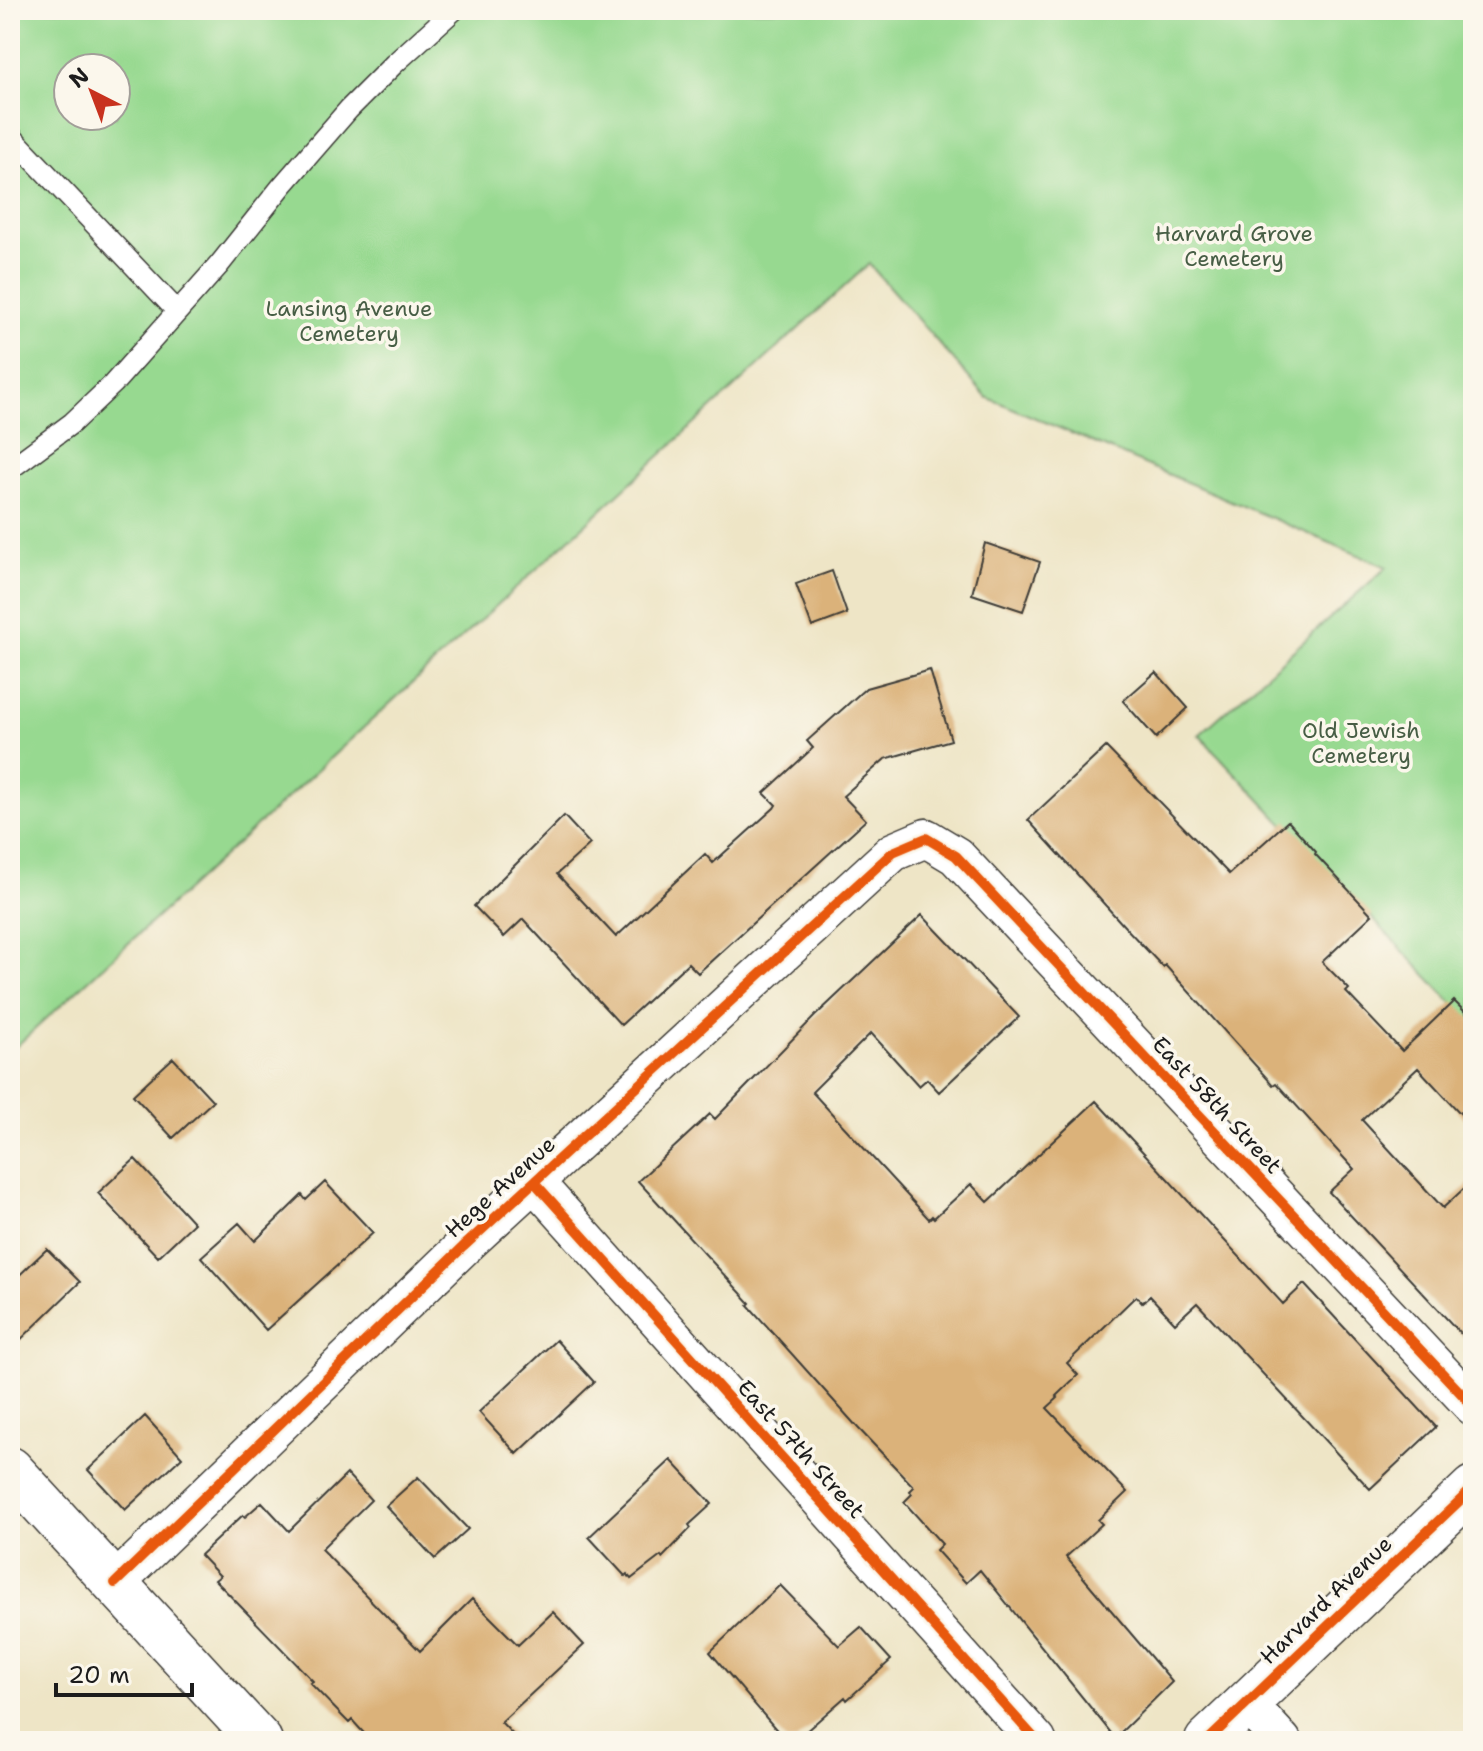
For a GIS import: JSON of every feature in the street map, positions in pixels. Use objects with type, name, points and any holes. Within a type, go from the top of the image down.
[{"type":"street","name":"Hege Avenue","points":[[115,1583],[452,1257],[893,852],[926,838]]},
{"type":"street","name":"East 58th Street","points":[[926,838],[956,856],[1473,1406]]},
{"type":"street","name":"East 57th Street","points":[[535,1183],[1037,1741]]},
{"type":"street","points":[[10,1469],[260,1741]]},
{"type":"street","name":"Harvard Avenue","points":[[1207,1741],[1473,1488]]},
{"type":"street","points":[[1247,1703],[1282,1741]]},
{"type":"lane","points":[[10,469],[72,423],[113,384],[219,265],[349,109],[454,10]]},
{"type":"lane","points":[[10,135],[177,311]]},
{"type":"green space","points":[[10,10],[1473,10],[1473,1025],[1199,735],[1387,567],[986,397],[869,264],[10,1052]]},
{"type":"building","points":[[985,543],[1040,562],[1023,611],[972,594]]},
{"type":"building","points":[[832,571],[847,614],[812,627],[796,584]]},
{"type":"building","points":[[930,670],[951,740],[885,759],[843,796],[866,820],[698,973],[688,963],[621,1025],[523,919],[504,937],[474,906],[564,816],[590,844],[557,874],[616,937],[705,854],[713,863],[774,808],[776,805],[764,793],[813,748],[807,741],[866,688]]},
{"type":"building","points":[[1156,672],[1188,708],[1156,738],[1123,701]]},
{"type":"building","points":[[1106,747],[1229,874],[1288,821],[1372,915],[1322,962],[1402,1051],[1454,1001],[1473,1020],[1473,1127],[1418,1068],[1362,1120],[1443,1208],[1473,1180],[1473,1347],[1329,1192],[1354,1169],[1028,820]]},
{"type":"building","points":[[922,915],[1019,1017],[939,1092],[927,1079],[919,1086],[871,1033],[812,1092],[929,1219],[934,1218],[971,1184],[988,1202],[1096,1101],[1283,1304],[1304,1284],[1436,1427],[1370,1489],[1197,1303],[1175,1323],[1150,1296],[1142,1303],[1136,1296],[1067,1363],[1078,1375],[1047,1408],[1127,1492],[1098,1520],[1102,1524],[1066,1557],[1172,1682],[1115,1738],[980,1570],[966,1583],[936,1550],[942,1544],[904,1502],[914,1487],[638,1181],[710,1114],[715,1119],[815,1016]]},
{"type":"building","points":[[173,1058],[213,1101],[173,1138],[133,1095]]},
{"type":"building","points":[[135,1159],[194,1223],[158,1257],[98,1193]]},
{"type":"building","points":[[325,1182],[373,1233],[266,1330],[201,1257],[239,1223],[255,1241],[302,1195],[306,1200]]},
{"type":"building","points":[[47,1249],[80,1282],[10,1350],[10,1284]]},
{"type":"building","points":[[556,1340],[594,1382],[517,1454],[479,1412]]},
{"type":"building","points":[[145,1416],[182,1457],[125,1510],[88,1470]]},
{"type":"building","points":[[671,1460],[712,1504],[689,1525],[691,1528],[662,1558],[631,1579],[589,1537]]},
{"type":"building","points":[[347,1474],[371,1500],[321,1549],[420,1651],[472,1599],[518,1645],[553,1612],[584,1645],[501,1722],[519,1741],[371,1741],[310,1683],[313,1681],[215,1580],[220,1576],[200,1555],[243,1515],[245,1517],[262,1502],[289,1531]]},
{"type":"building","points":[[418,1477],[468,1529],[435,1559],[386,1506]]},
{"type":"building","points":[[780,1585],[839,1646],[861,1627],[891,1660],[795,1741],[786,1741],[710,1652]]},
{"type":"cycle path","points":[[115,1583],[463,1247],[893,852],[926,838],[956,856],[1473,1406]]},
{"type":"cycle path","points":[[535,1183],[1037,1741]]},
{"type":"cycle path","points":[[1207,1741],[1473,1488]]},
{"type":"park label","name":"Harvard Grove Cemetery","points":[[1234,246]]},
{"type":"park label","name":"Lansing Avenue Cemetery","points":[[349,320]]},
{"type":"park label","name":"Old Jewish Cemetery","points":[[1361,742]]}]
